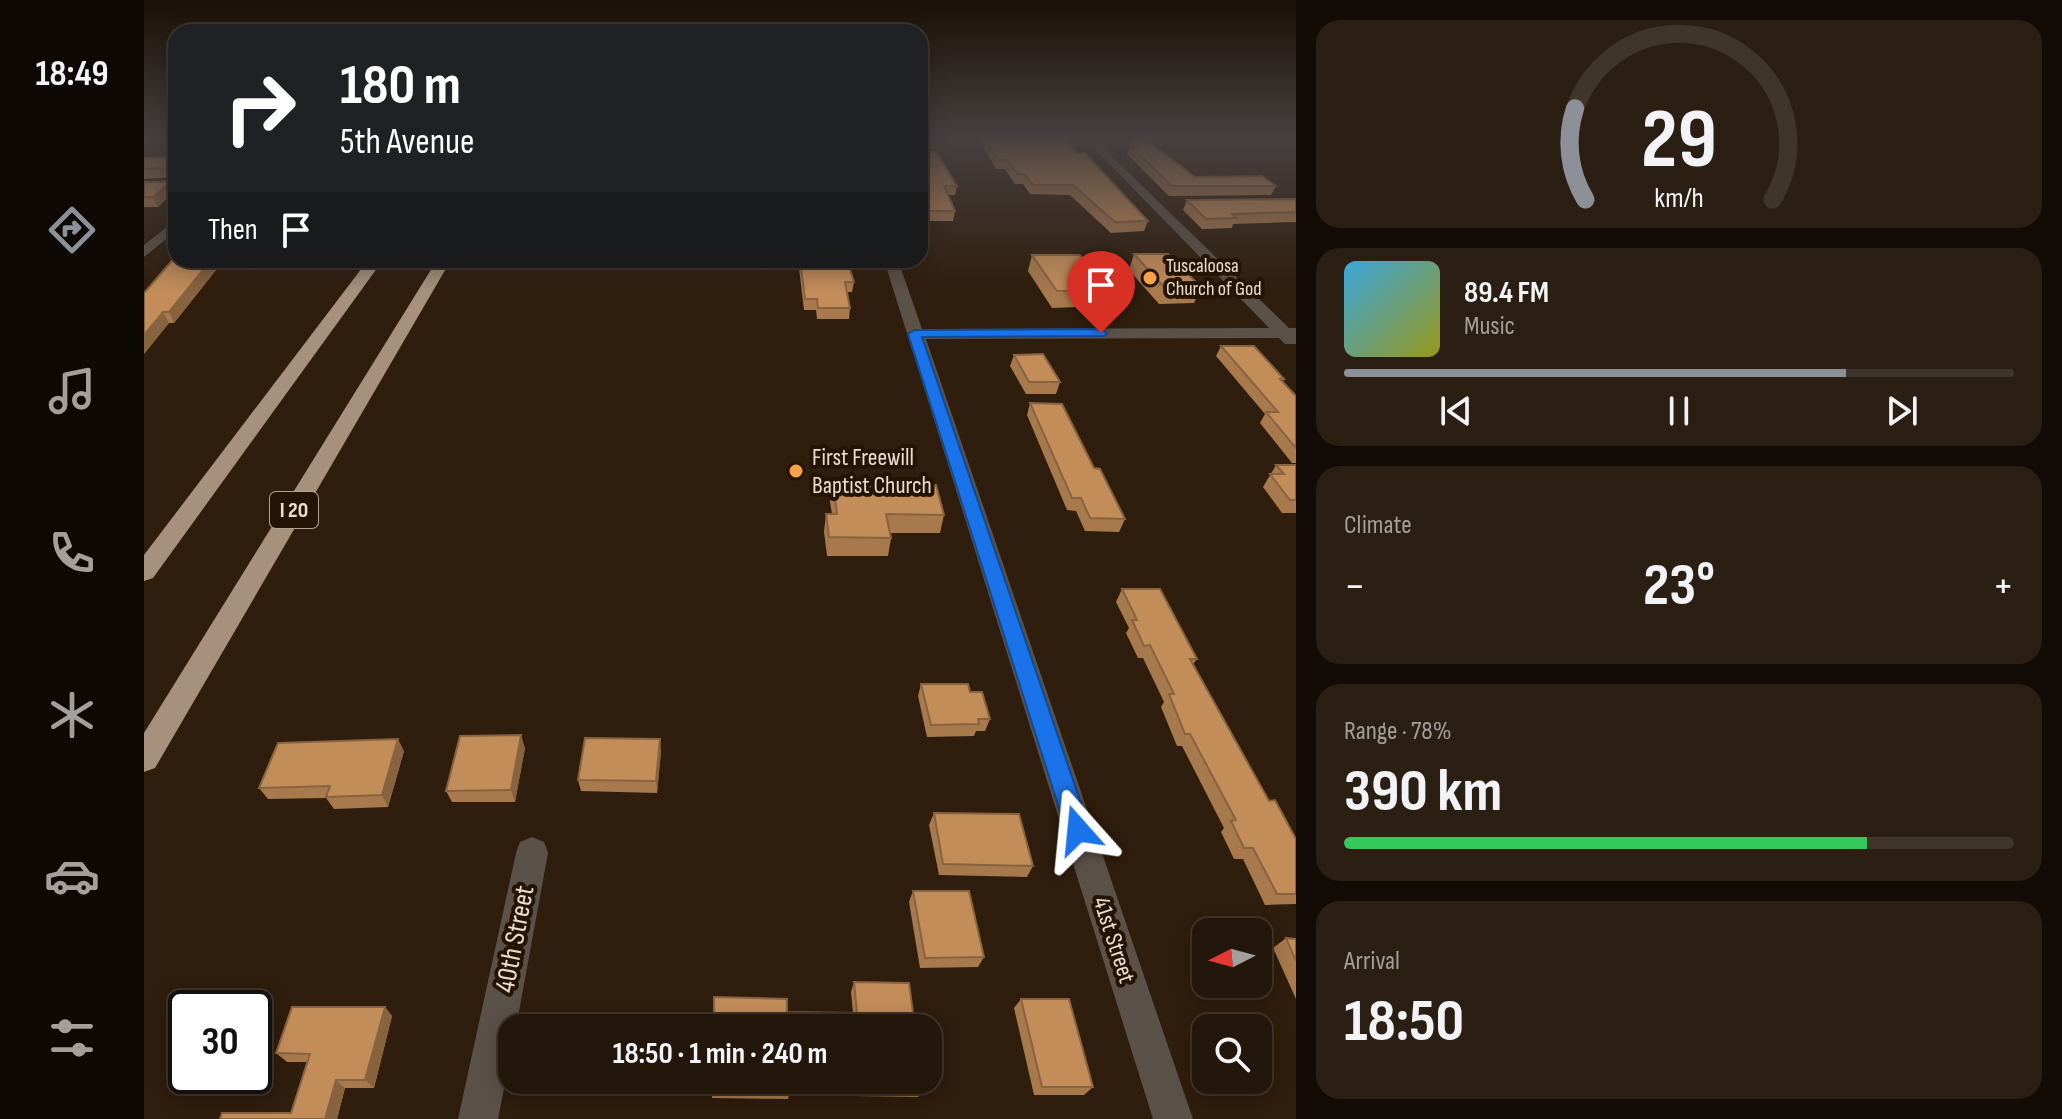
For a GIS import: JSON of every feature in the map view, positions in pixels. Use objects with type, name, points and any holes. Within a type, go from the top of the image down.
[{"type":"highway","points":[[144,572],[370,268]]},
{"type":"highway","name":"I 20","points":[[144,759],[439,268]]},
{"type":"street","points":[[1147,189],[1292,337]]},
{"type":"street","points":[[144,253],[168,231]]},
{"type":"street","name":"41st Street","points":[[894,268],[1173,1119]]},
{"type":"street","points":[[915,334],[1292,337]]},
{"type":"street","name":"40th Street","points":[[478,1119],[532,853]]},
{"type":"building","points":[[144,189],[162,189],[153,197],[144,197]]},
{"type":"building","points":[[928,189],[945,189],[955,211],[929,211]]},
{"type":"building","points":[[1078,189],[1119,189],[1148,221],[1115,222]]},
{"type":"building","points":[[1296,199],[1296,212],[1232,214],[1236,218],[1206,219],[1187,200]]},
{"type":"building","points":[[1134,254],[1168,254],[1201,287],[1165,288]]},
{"type":"building","points":[[1032,255],[1080,255],[1108,290],[1057,291]]},
{"type":"building","points":[[168,265],[168,268],[205,268],[169,312],[163,312],[144,335],[144,293]]},
{"type":"building","points":[[801,268],[850,268],[854,282],[845,282],[850,308],[818,308],[817,299],[805,299]]},
{"type":"building","points":[[1221,346],[1254,346],[1284,379],[1280,379],[1296,396],[1296,448],[1266,412],[1278,412]]},
{"type":"building","points":[[1043,354],[1060,382],[1029,382],[1014,355]]},
{"type":"building","points":[[1030,403],[1062,404],[1094,468],[1100,469],[1125,519],[1090,518],[1081,498],[1072,498]]},
{"type":"building","points":[[1276,465],[1296,465],[1296,500],[1290,500],[1270,474],[1284,474]]},
{"type":"building","points":[[833,484],[936,485],[944,515],[886,514],[891,538],[829,537],[826,514],[837,514]]},
{"type":"building","points":[[1122,589],[1160,589],[1197,659],[1190,659],[1269,801],[1275,800],[1296,839],[1296,894],[1277,894],[1253,848],[1244,848],[1231,821],[1236,820],[1190,734],[1185,734],[1169,694],[1174,694],[1150,645],[1144,646],[1132,620],[1137,620]]},
{"type":"building","points":[[921,684],[968,684],[970,692],[982,692],[990,719],[978,719],[979,724],[931,725]]},
{"type":"building","points":[[521,735],[511,790],[446,791],[460,736]]},
{"type":"building","points":[[585,738],[660,739],[656,781],[578,780]]},
{"type":"building","points":[[398,739],[382,795],[326,797],[330,786],[259,788],[278,743]]},
{"type":"building","points":[[934,813],[1019,814],[1033,866],[943,864]]},
{"type":"building","points":[[913,891],[969,891],[984,957],[925,958]]},
{"type":"building","points":[[1286,938],[1296,939],[1296,961]]},
{"type":"building","points":[[854,982],[909,983],[913,1014],[714,1014],[714,997],[787,999],[787,1012],[857,1013]]},
{"type":"building","points":[[1021,999],[1069,999],[1093,1087],[1042,1087]]},
{"type":"building","points":[[292,1007],[385,1007],[365,1080],[336,1080],[325,1119],[220,1119],[222,1113],[291,1113],[310,1054],[276,1053]]},
{"type":"place","name":"Tuscaloosa Church of God","points":[[1150,278]]},
{"type":"place","name":"First Freewill Baptist Church","points":[[796,471]]},
{"type":"route","points":[[1078,830],[915,334],[1101,333]]}]
